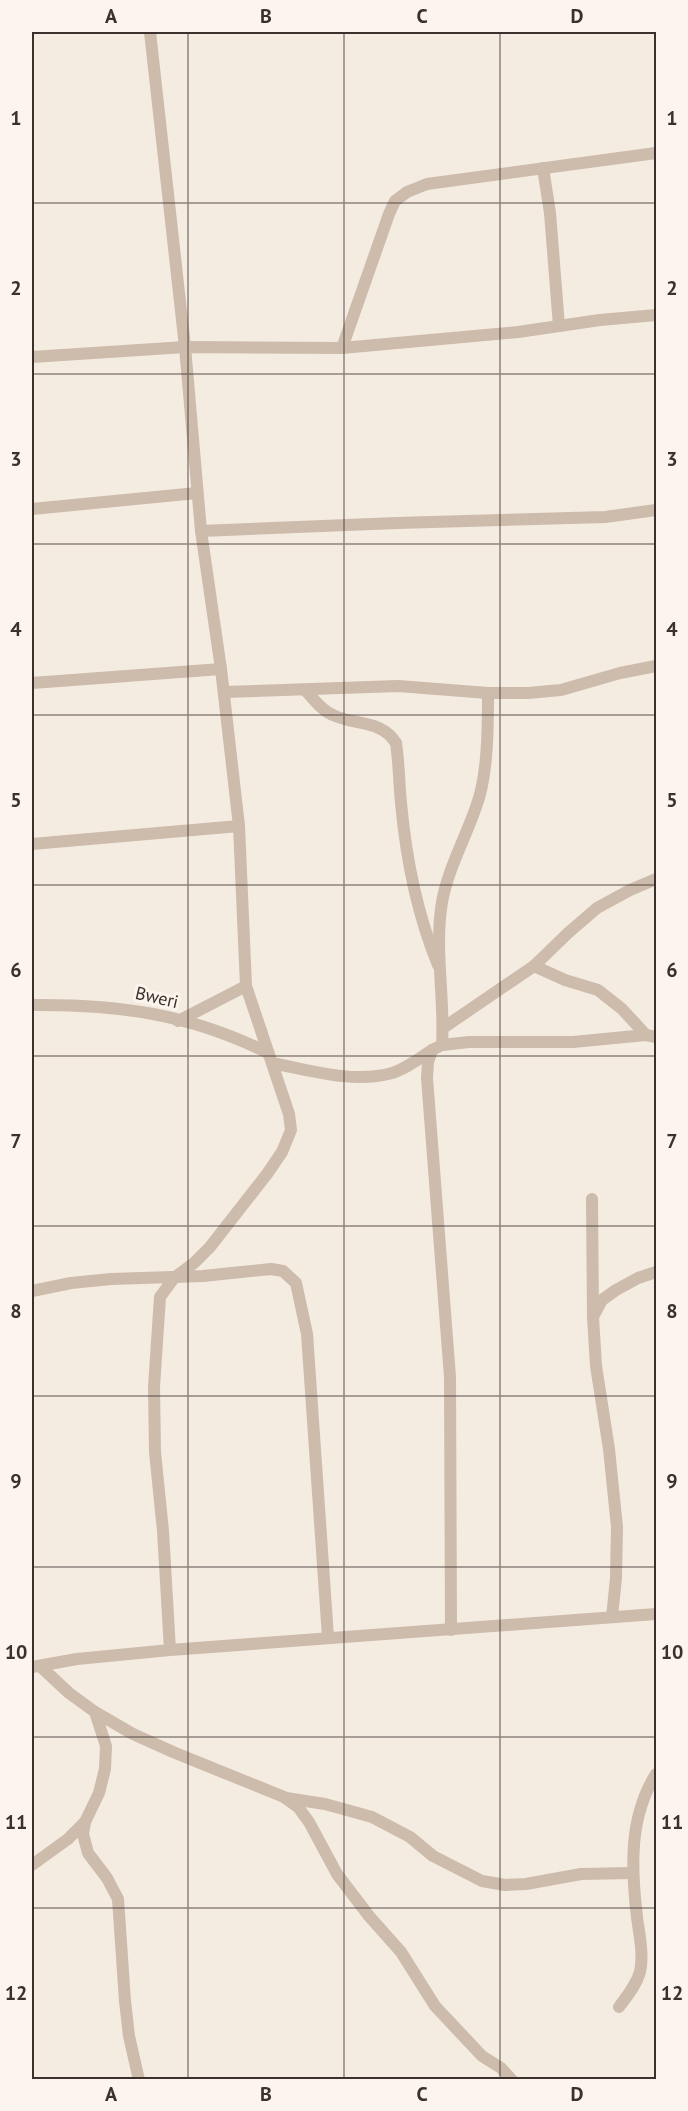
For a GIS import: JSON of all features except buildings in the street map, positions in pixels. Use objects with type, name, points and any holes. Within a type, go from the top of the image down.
[{"type":"street","points":[[150,32],[185,347],[201,531],[224,692],[239,826],[246,986],[289,1114],[291,1130],[282,1152],[243,1207],[210,1247],[174,1278],[160,1297],[154,1387],[155,1452],[163,1532],[170,1650]]},
{"type":"street","points":[[342,348],[389,214],[395,201],[406,192],[427,184],[657,153]]},
{"type":"street","points":[[543,168],[550,213],[559,326]]},
{"type":"street","points":[[32,357],[185,347],[342,348],[518,332],[657,315]]},
{"type":"street","points":[[32,509],[197,493]]},
{"type":"street","points":[[201,531],[605,517],[657,510]]},
{"type":"street","points":[[224,692],[398,686],[488,693],[528,693],[561,690],[620,673],[657,666]]},
{"type":"street","points":[[32,683],[221,669]]},
{"type":"street","points":[[304,690],[330,715],[369,723],[391,735],[396,743],[401,803],[414,891],[427,939],[441,974]]},
{"type":"street","points":[[451,1630],[450,1377],[427,1078],[428,1062],[437,1047],[443,1028],[440,934],[442,904],[452,867],[477,805],[488,729],[488,693]]},
{"type":"street","points":[[32,844],[239,826]]},
{"type":"street","points":[[443,1028],[534,966],[597,908],[630,890],[657,879]]},
{"type":"street","points":[[534,966],[566,980],[598,990],[651,1036]]},
{"type":"street","points":[[178,1021],[246,986]]},
{"type":"street","name":"Bweri","points":[[32,1005],[117,1007],[141,1011],[210,1028],[270,1058],[347,1076],[393,1073],[437,1047]]},
{"type":"street","points":[[437,1047],[469,1042],[573,1042],[651,1036]]},
{"type":"street","points":[[592,1199],[593,1317],[596,1366],[618,1527],[612,1617]]},
{"type":"street","points":[[32,1291],[91,1281],[174,1278],[271,1269],[283,1271],[296,1283],[307,1334],[328,1637]]},
{"type":"street","points":[[593,1317],[602,1300],[616,1290],[638,1278],[657,1272]]},
{"type":"street","points":[[36,1666],[77,1659],[170,1650],[657,1614]]},
{"type":"street","points":[[36,1666],[95,1712],[133,1734],[284,1797],[325,1804],[372,1817],[410,1837],[434,1856],[482,1881],[506,1885],[526,1884],[581,1874],[632,1874]]},
{"type":"street","points":[[95,1712],[106,1746],[105,1769],[99,1793],[83,1834],[88,1853],[108,1878],[118,1899],[129,2036],[139,2079]]},
{"type":"street","points":[[619,2007],[633,1990],[642,1957],[632,1874],[634,1844],[639,1810],[648,1787],[657,1774]]},
{"type":"street","points":[[284,1797],[298,1807],[309,1822],[337,1875],[401,1952],[435,2006],[482,2056],[501,2068],[512,2079]]},
{"type":"street","points":[[32,1865],[68,1839],[86,1822]]}]
